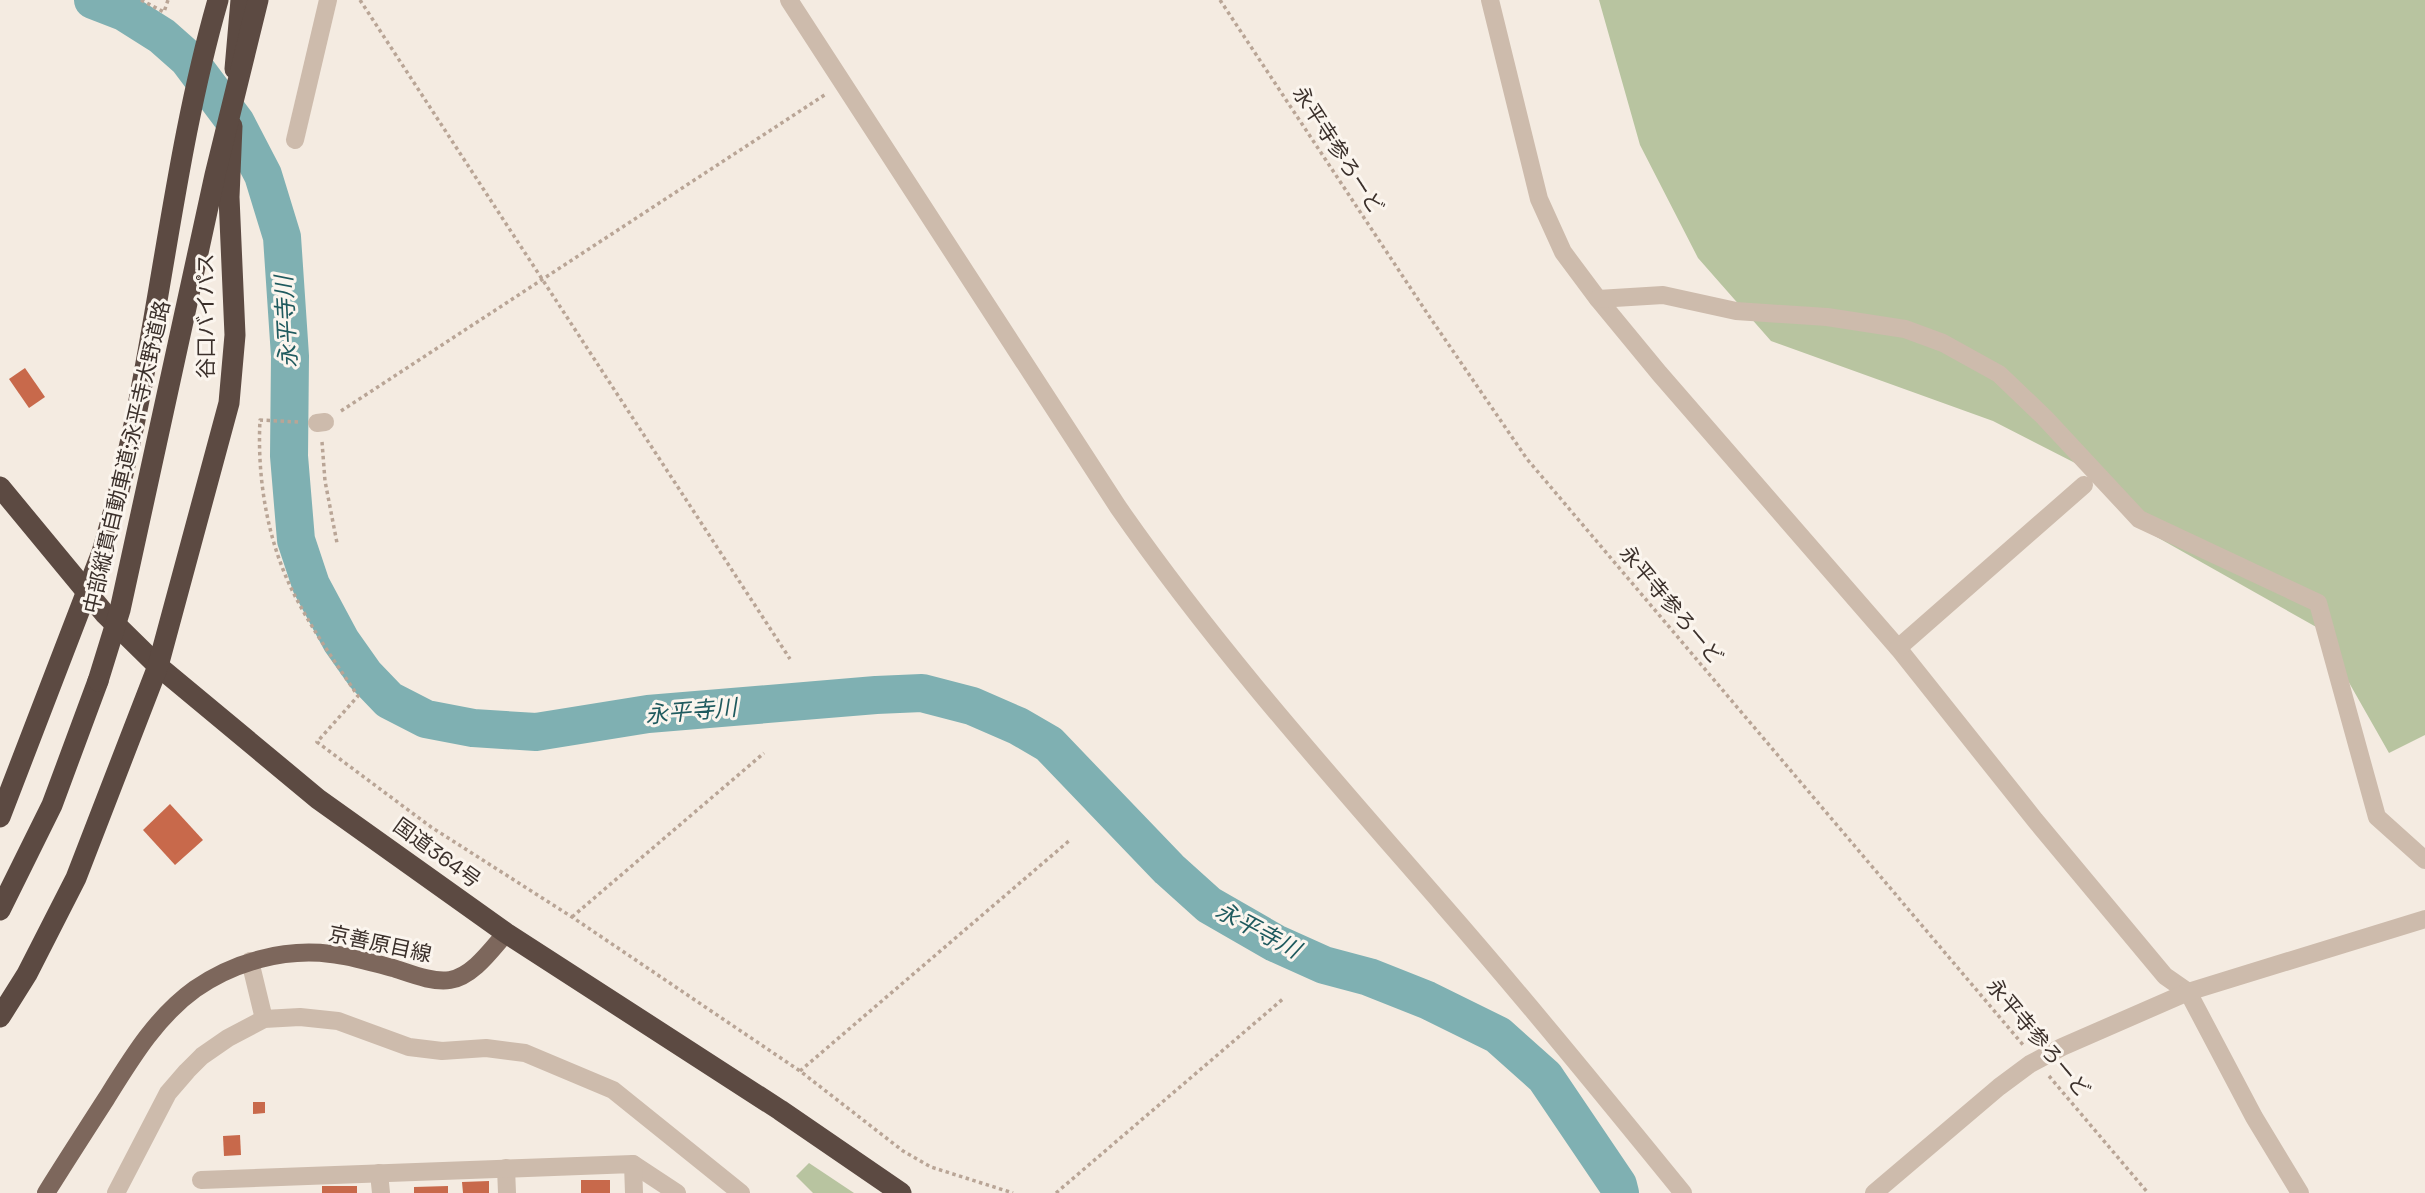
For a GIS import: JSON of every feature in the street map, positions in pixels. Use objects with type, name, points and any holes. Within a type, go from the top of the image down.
[{"type":"highway","name":"谷口バイパス","points":[[0,817],[112,521],[151,339],[208,34],[218,0]]},
{"type":"highway","name":"谷口バイパス","points":[[0,1017],[34,963],[76,878],[158,666],[229,403],[235,335],[229,197],[236,58],[242,0]]},
{"type":"highway","name":"中部縦貫自動車道;永平寺大野道路","points":[[0,910],[51,805],[99,681],[120,610],[215,175],[258,0]]},
{"type":"highway","name":"国道364号","points":[[0,486],[85,592],[158,666],[318,799],[506,933],[769,1102],[901,1193]]},
{"type":"main road","name":"京善原目線","points":[[46,1193],[142,1041],[194,989],[216,976],[250,961],[293,952],[331,954],[449,980],[465,974],[484,958],[506,933]]},
{"type":"street","points":[[295,141],[328,0]]},
{"type":"street","points":[[789,0],[1118,508],[1159,566],[1261,695],[1542,1019],[1683,1193]]},
{"type":"street","points":[[1490,0],[1539,199],[1563,252],[1667,383],[1898,648],[2035,820],[2165,976],[2188,992],[2254,1117],[2300,1193]]},
{"type":"street","points":[[1598,299],[1663,295],[1736,311],[1827,317],[1905,329],[1943,342],[1999,374],[2044,417],[2138,519],[2318,603],[2376,817],[2425,860]]},
{"type":"street","points":[[1898,648],[2084,485]]},
{"type":"street","points":[[1874,1193],[1999,1087],[2036,1061],[2062,1047],[2188,992],[2425,919]]},
{"type":"street","points":[[250,961],[264,1019]]},
{"type":"street","points":[[116,1193],[168,1093],[187,1071],[228,1038],[264,1019],[300,1017],[338,1021],[409,1047],[442,1051],[486,1048],[525,1053],[613,1090],[741,1193]]},
{"type":"street","points":[[633,1164],[634,1193]]},
{"type":"street","points":[[201,1180],[254,1185],[380,1173],[633,1164],[677,1193]]},
{"type":"street","points":[[506,1168],[507,1193]]},
{"type":"street","points":[[380,1173],[381,1193]]},
{"type":"path","points":[[141,0],[164,12],[168,0]]},
{"type":"path","points":[[360,0],[790,659]]},
{"type":"path","name":"永平寺参ろーど","points":[[1220,0],[1421,305],[1527,459],[2148,1193]]},
{"type":"path","points":[[843,83],[544,280],[321,422],[260,420],[258,456],[274,539],[291,589],[312,628],[358,696],[317,742],[431,827],[572,916],[800,1071],[912,1156],[940,1170],[1013,1193]]},
{"type":"path","points":[[321,422],[325,481],[337,543]]},
{"type":"path","points":[[572,916],[764,753]]},
{"type":"path","points":[[800,1071],[1070,840]]},
{"type":"path","points":[[1056,1193],[1284,998]]},
{"type":"green space","points":[[1599,0],[2425,0],[2425,735],[2389,753],[2318,628],[2139,527],[2079,465],[1993,421],[1771,341],[1698,258],[1640,145]]},
{"type":"green space","points":[[809,1163],[854,1193],[813,1193],[796,1176]]},
{"type":"building","points":[[25,368],[45,397],[29,408],[9,379]]},
{"type":"building","points":[[170,804],[203,840],[175,865],[143,830]]},
{"type":"building","points":[[253,1102],[265,1102],[265,1113],[253,1114]]},
{"type":"building","points":[[240,1135],[241,1155],[224,1156],[223,1136]]},
{"type":"building","points":[[581,1180],[610,1180],[610,1193],[581,1193]]},
{"type":"building","points":[[489,1181],[489,1193],[463,1193],[462,1182]]},
{"type":"building","points":[[322,1186],[357,1186],[357,1193],[322,1193]]},
{"type":"building","points":[[448,1186],[448,1193],[414,1193],[414,1187]]},
{"type":"waterway","name":"永平寺川","points":[[93,0],[124,12],[162,36],[188,59],[236,123],[263,175],[282,237],[290,356],[289,456],[296,540],[311,585],[341,641],[365,675],[389,700],[426,719],[473,728],[536,732],[648,714],[876,695],[922,693],[972,706],[1018,726],[1049,744],[1169,869],[1209,905],[1275,943],[1324,965],[1369,977],[1427,1000],[1498,1035],[1545,1077],[1618,1185],[1620,1193]]}]
